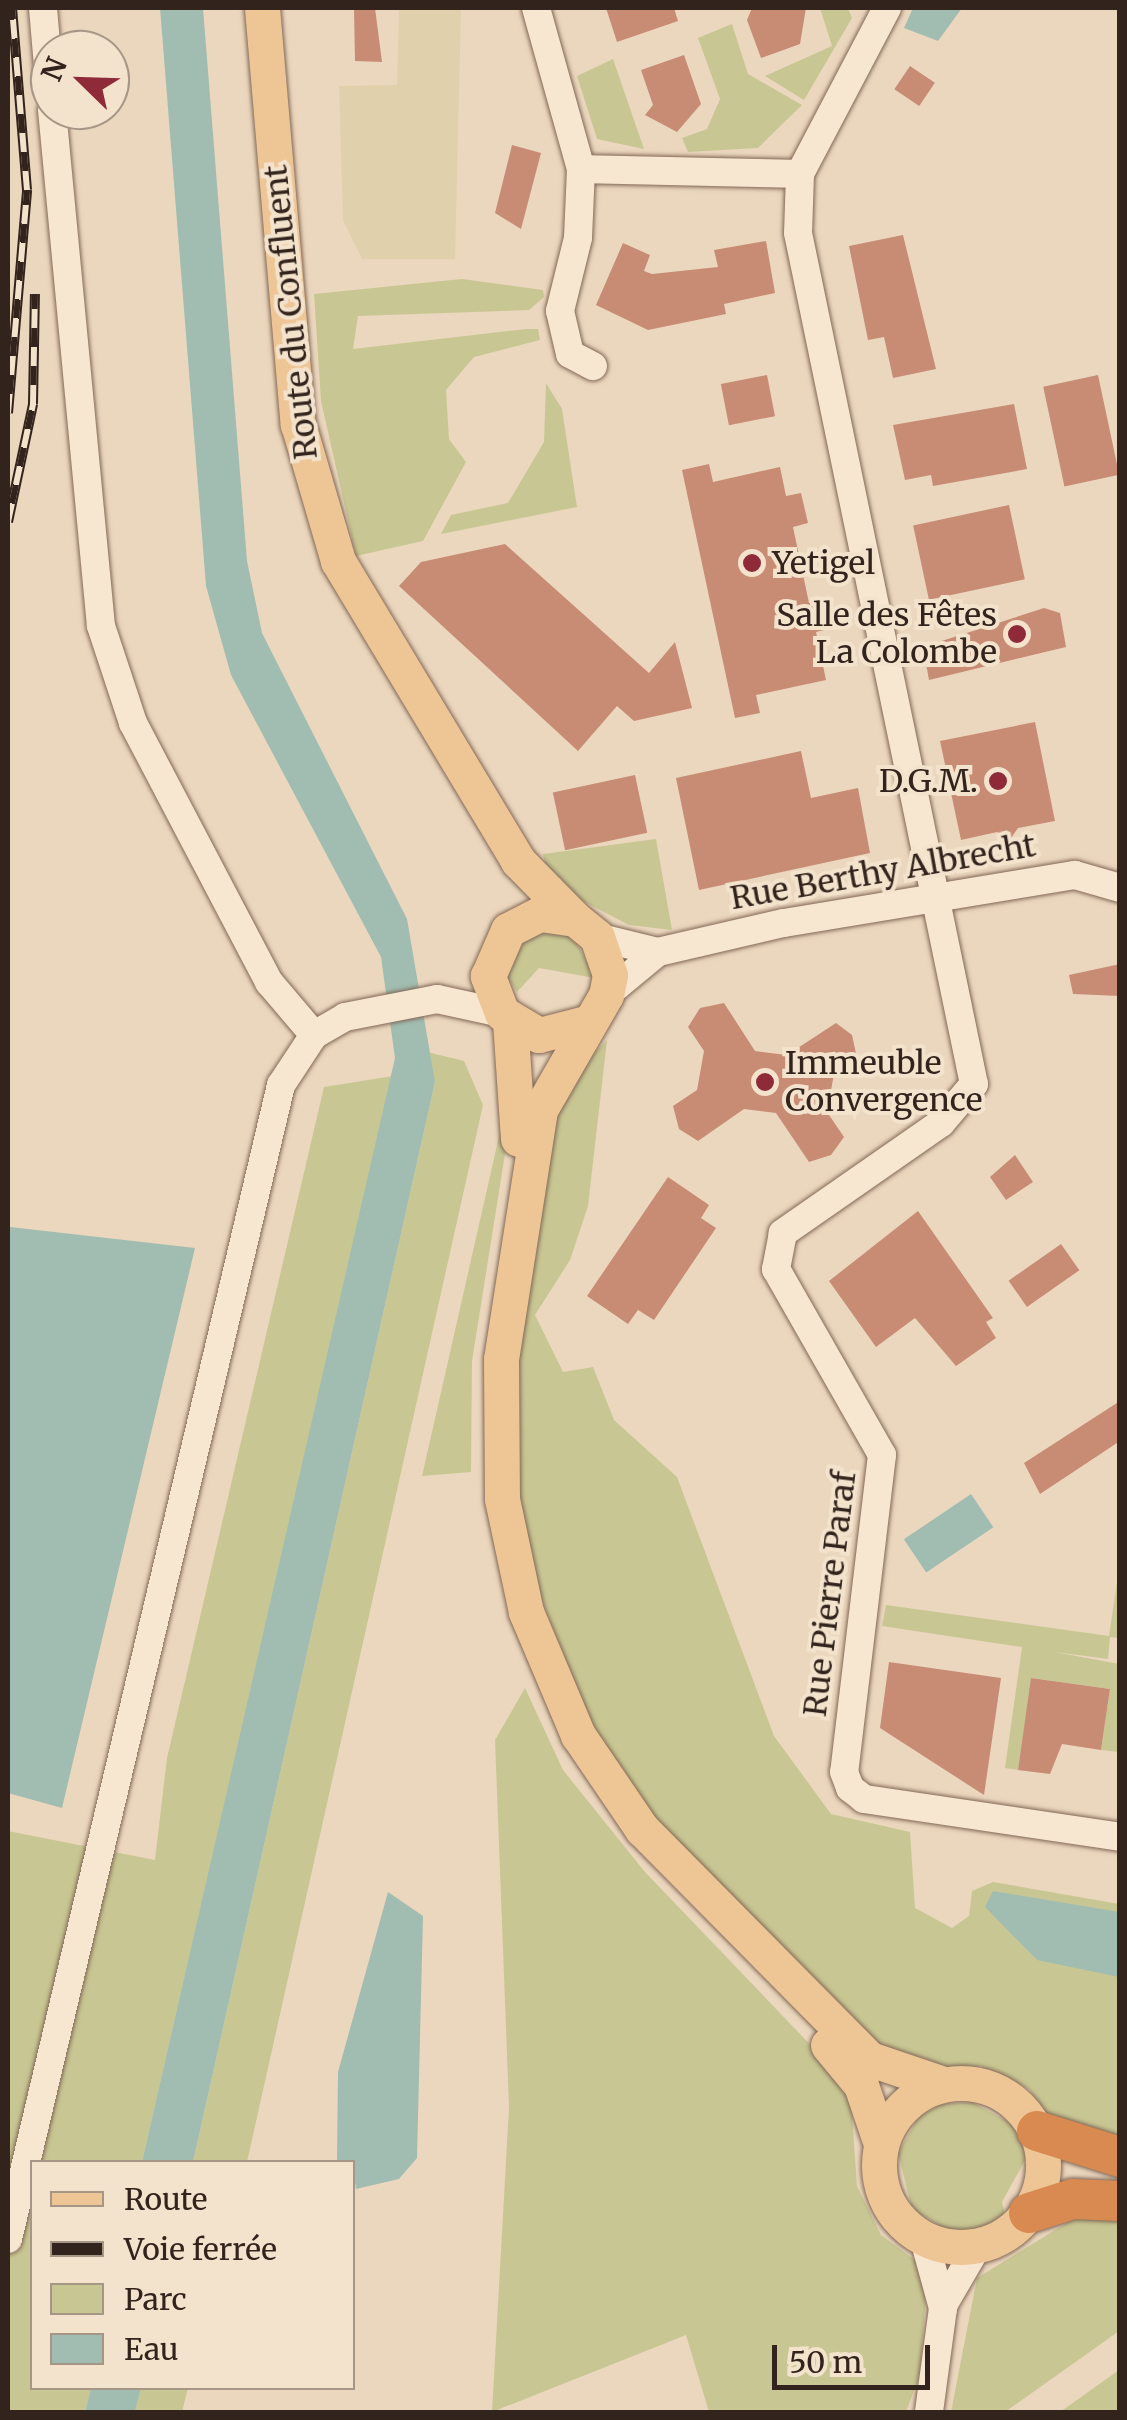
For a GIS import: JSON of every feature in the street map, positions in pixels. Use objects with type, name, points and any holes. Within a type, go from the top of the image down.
[{"type":"highway","points":[[1037,2131],[1120,2157]]},
{"type":"highway","points":[[1029,2212],[1073,2199],[1120,2201]]},
{"type":"main road","name":"Route du Confluent","points":[[262,8],[286,316],[316,498],[385,652],[518,861],[586,928]]},
{"type":"main road","points":[[500,943],[540,914],[586,928],[610,975],[596,1009],[540,1110],[501,1358],[498,1454],[511,1559],[546,1668],[602,1772],[662,1850],[870,2059],[944,2084],[999,2091],[1037,2131],[1044,2173],[1029,2212],[977,2247],[924,2239],[884,2195],[882,2144],[861,2086],[606,1808],[518,1635],[492,1539],[482,1438],[520,1115],[500,943],[518,861]]},
{"type":"main road","points":[[506,1017],[556,1035],[596,1009]]},
{"type":"main road","points":[[882,2144],[904,2105],[944,2084]]},
{"type":"street","points":[[536,8],[581,169],[578,238],[560,311],[570,354],[593,366]]},
{"type":"street","points":[[887,8],[800,174],[798,233],[936,894]]},
{"type":"street","points":[[54,130],[101,626],[160,775],[269,982],[314,1035]]},
{"type":"street","points":[[581,169],[800,174]]},
{"type":"street","name":"Rue Berthy Albrecht","points":[[586,928],[658,952],[936,894],[1075,874],[1120,888]]},
{"type":"street","name":"Rue Pierre Paraf","points":[[936,894],[974,1084],[941,1123],[783,1234],[776,1269],[882,1455],[844,1772],[864,1800],[1120,1836]]},
{"type":"street","points":[[431,1000],[500,943]]},
{"type":"street","name":"Rue Berthy Albrecht","points":[[596,1009],[658,952]]},
{"type":"street","points":[[8,2240],[281,1085],[314,1035],[346,1017],[431,1000],[506,1017]]},
{"type":"street","points":[[924,2239],[944,2308]]},
{"type":"street","points":[[929,2412],[944,2308],[977,2247]]},
{"type":"shaded area","points":[[399,8],[461,8],[455,259],[362,259],[343,220],[339,86],[397,85]]},
{"type":"green space","points":[[820,8],[848,8],[852,18],[804,100],[765,76],[832,46]]},
{"type":"green space","points":[[732,24],[748,74],[802,105],[758,148],[688,152],[682,138],[707,129],[720,99],[698,38]]},
{"type":"green space","points":[[613,59],[644,149],[597,139],[577,76]]},
{"type":"green space","points":[[462,279],[543,290],[544,297],[529,310],[358,316],[353,349],[526,329],[538,329],[540,340],[474,357],[446,390],[449,439],[466,462],[423,541],[356,556],[321,401],[314,294]]},
{"type":"green space","points":[[546,383],[562,409],[577,507],[441,534],[451,515],[508,503],[544,442]]},
{"type":"green space","points":[[656,839],[672,930],[629,925],[575,897],[546,868],[543,854]]},
{"type":"green space","points":[[536,931],[574,937],[595,978],[539,968],[517,992],[506,974],[523,938]]},
{"type":"green space","points":[[607,1040],[588,1206],[570,1260],[535,1315],[563,1372],[593,1367],[614,1420],[677,1477],[774,1736],[831,1814],[910,1832],[915,1908],[952,1928],[969,1916],[972,1891],[993,1882],[1119,1904],[1119,2143],[1046,2114],[1029,2089],[981,2066],[929,2070],[886,2053],[664,1834],[582,1714],[516,1525],[510,1396],[542,1141],[573,1074]]},
{"type":"green space","points":[[423,1051],[464,1061],[483,1105],[247,2160],[193,2160],[435,1082]]},
{"type":"green space","points":[[393,1076],[142,2160],[30,2160],[30,2390],[90,2390],[85,2412],[8,2412],[8,1831],[155,1860],[167,1758],[324,1087]]},
{"type":"green space","points":[[505,1110],[512,1110],[472,1361],[471,1472],[422,1476]]},
{"type":"green space","points":[[1119,1569],[1119,1638],[1110,1637],[1108,1659],[1055,1652],[1119,1664],[1119,1752],[1101,1750],[1110,1689],[1032,1678],[1018,1770],[1005,1768],[1022,1647],[882,1626],[886,1605],[1109,1636]]},
{"type":"green space","points":[[525,1688],[563,1770],[645,1872],[823,2058],[851,2101],[857,2186],[881,2235],[915,2260],[926,2294],[920,2374],[906,2412],[709,2412],[686,2335],[492,2412],[509,2107],[495,1740]]},
{"type":"green space","points":[[972,2102],[1014,2125],[1028,2155],[1002,2202],[1006,2219],[956,2235],[912,2209],[898,2153],[918,2118],[941,2104]]},
{"type":"green space","points":[[1119,2217],[1119,2331],[1005,2412],[951,2412],[977,2278],[1073,2219]]},
{"type":"green space","points":[[1119,2370],[1119,2412],[1060,2412]]},
{"type":"green space","points":[[140,2390],[188,2390],[182,2412],[135,2412]]},
{"type":"water","points":[[160,8],[203,8],[247,561],[262,633],[407,919],[435,1082],[193,2160],[142,2160],[395,1058],[381,957],[231,675],[206,586]]},
{"type":"water","points":[[913,8],[962,8],[938,41],[904,28]]},
{"type":"water","points":[[10,1227],[195,1248],[62,1808],[8,1793]]},
{"type":"water","points":[[971,1494],[993,1527],[926,1572],[904,1539]]},
{"type":"water","points":[[993,1891],[1119,1912],[1119,1977],[1037,1960],[985,1907]]},
{"type":"water","points":[[388,1892],[423,1916],[417,2158],[399,2179],[356,2189],[355,2160],[337,2160],[338,2072]]},
{"type":"water","points":[[90,2390],[140,2390],[135,2412],[85,2412]]},
{"type":"building","points":[[354,8],[375,8],[382,62],[355,61]]},
{"type":"building","points":[[606,8],[674,8],[678,21],[617,42]]},
{"type":"building","points":[[752,8],[806,8],[800,44],[761,58],[747,20]]},
{"type":"building","points":[[684,55],[701,104],[677,132],[645,115],[653,105],[641,70]]},
{"type":"building","points":[[910,66],[935,83],[919,106],[894,89]]},
{"type":"building","points":[[512,145],[541,153],[521,229],[495,213]]},
{"type":"building","points":[[903,235],[936,369],[893,378],[884,337],[868,340],[849,246]]},
{"type":"building","points":[[766,241],[775,293],[724,304],[726,314],[648,330],[596,305],[623,243],[650,255],[644,271],[652,274],[718,267],[714,250]]},
{"type":"building","points":[[767,375],[775,416],[729,425],[721,384]]},
{"type":"building","points":[[1098,375],[1119,475],[1064,486],[1043,387]]},
{"type":"building","points":[[1014,404],[1027,469],[933,486],[931,475],[905,480],[893,425]]},
{"type":"building","name":"Yetigel","points":[[709,464],[713,482],[780,467],[786,496],[801,493],[808,523],[793,527],[809,603],[826,599],[832,628],[816,632],[826,680],[756,695],[760,713],[735,718],[682,470]]},
{"type":"building","points":[[1009,505],[1025,579],[929,600],[913,525]]},
{"type":"building","points":[[505,544],[649,673],[675,642],[692,708],[634,721],[617,706],[578,751],[399,586],[421,562]]},
{"type":"building","name":"Salle des Fêtes La Colombe","points":[[1044,608],[1060,613],[1066,647],[929,680],[923,647]]},
{"type":"building","name":"D.G.M.","points":[[1035,722],[1055,821],[1018,828],[1009,841],[997,832],[961,840],[940,741]]},
{"type":"building","points":[[801,751],[811,798],[858,788],[870,853],[699,890],[676,778]]},
{"type":"building","points":[[635,775],[647,833],[565,850],[553,792]]},
{"type":"building","points":[[1120,964],[1120,996],[1073,994],[1069,975]]},
{"type":"building","name":"Immeuble Convergence","points":[[724,1003],[755,1051],[787,1055],[836,1023],[852,1035],[857,1058],[834,1074],[827,1112],[844,1137],[831,1155],[809,1162],[776,1113],[744,1109],[698,1141],[679,1129],[673,1106],[697,1090],[704,1051],[688,1027],[700,1008]]},
{"type":"building","points":[[1015,1155],[1033,1182],[1006,1200],[990,1177]]},
{"type":"building","points":[[668,1177],[709,1205],[701,1218],[716,1228],[654,1320],[638,1310],[628,1324],[587,1296]]},
{"type":"building","points":[[918,1211],[993,1318],[986,1322],[996,1338],[956,1366],[915,1318],[876,1347],[829,1281]]},
{"type":"building","points":[[1061,1244],[1079,1270],[1027,1307],[1009,1281]]},
{"type":"building","points":[[1120,1401],[1120,1441],[1040,1494],[1024,1463]]},
{"type":"building","points":[[889,1662],[1001,1678],[984,1795],[880,1728]]},
{"type":"building","points":[[1031,1678],[1110,1689],[1101,1750],[1062,1744],[1050,1774],[1018,1770]]},
{"type":"railway","points":[[8,413],[27,190],[12,8]]},
{"type":"railway","points":[[8,522],[33,404],[35,294]]},
{"type":"place","name":"Yetigel","points":[[752,563]]},
{"type":"place","name":"Salle des Fêtes La Colombe","points":[[1017,634]]},
{"type":"place","name":"D.G.M.","points":[[998,781]]},
{"type":"place","name":"Immeuble Convergence","points":[[765,1082]]}]
